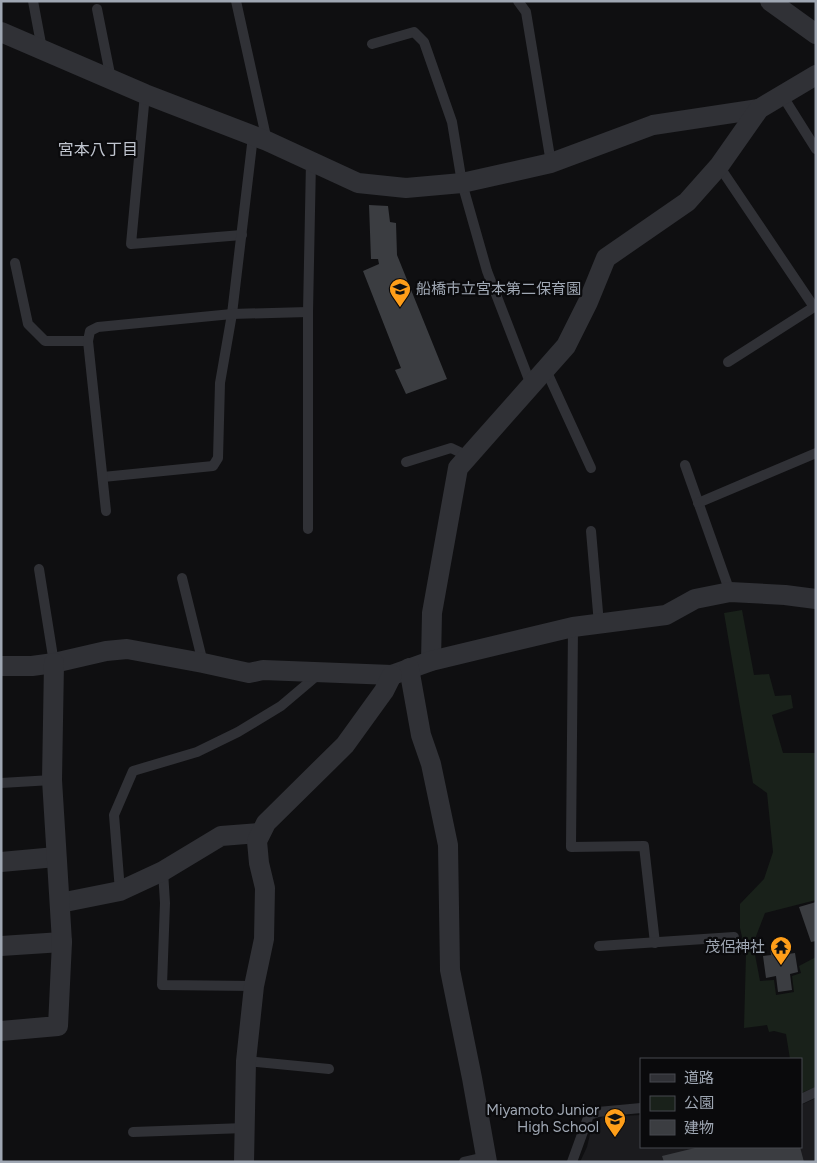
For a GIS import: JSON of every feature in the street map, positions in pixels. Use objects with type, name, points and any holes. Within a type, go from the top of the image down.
[{"type":"street","points":[[770,1],[816,34]]},
{"type":"street","points":[[1,32],[111,80],[260,139],[358,183],[406,188],[462,183],[551,163],[652,125],[759,109],[816,75]]},
{"type":"street","points":[[431,661],[432,613],[458,468],[566,346],[588,302],[606,258],[687,202],[719,166],[759,109]]},
{"type":"street","points":[[1,666],[32,666],[106,651],[127,649],[249,673],[262,670],[320,673],[401,672],[431,661],[573,627],[666,615],[694,599],[730,592],[816,599]]},
{"type":"street","points":[[1,1030],[58,1026],[62,942],[52,780],[54,663]]},
{"type":"street","points":[[244,1162],[246,1061],[254,986],[264,939],[265,888],[259,863],[257,842],[266,822],[345,745],[384,691],[401,672]]},
{"type":"street","points":[[401,672],[431,764],[448,845],[450,970],[487,1160]]},
{"type":"street","points":[[60,904],[120,891],[164,871],[221,836],[260,833]]},
{"type":"street","points":[[1,862],[56,857]]},
{"type":"street","points":[[1,946],[62,942]]},
{"type":"lane","points":[[33,1],[42,49]]},
{"type":"lane","points":[[103,477],[213,466],[218,458],[220,383],[232,314],[242,235],[260,139],[236,1]]},
{"type":"lane","points":[[518,1],[526,12],[551,163]]},
{"type":"lane","points":[[97,8],[111,80]]},
{"type":"lane","points":[[372,44],[414,32],[424,42],[452,122],[462,183],[487,271],[531,385]]},
{"type":"lane","points":[[145,94],[132,244],[242,235]]},
{"type":"lane","points":[[782,95],[816,148]]},
{"type":"lane","points":[[308,529],[308,312],[311,161]]},
{"type":"lane","points":[[719,166],[814,307],[728,362]]},
{"type":"lane","points":[[15,263],[28,324],[45,341],[88,340]]},
{"type":"lane","points":[[106,512],[88,340],[90,331],[98,327],[232,314],[308,312]]},
{"type":"lane","points":[[546,370],[591,468]]},
{"type":"lane","points":[[406,462],[451,448],[468,456]]},
{"type":"lane","points":[[698,503],[816,453]]},
{"type":"lane","points":[[685,465],[730,592]]},
{"type":"lane","points":[[591,531],[599,624]]},
{"type":"lane","points":[[39,569],[54,663]]},
{"type":"lane","points":[[182,578],[203,663]]},
{"type":"lane","points":[[573,627],[571,847],[644,846],[655,943]]},
{"type":"lane","points":[[120,891],[114,815],[133,771],[197,752],[238,732],[281,706],[320,673]]},
{"type":"lane","points":[[1,783],[52,780]]},
{"type":"lane","points":[[164,871],[162,985],[254,986]]},
{"type":"lane","points":[[599,946],[734,937]]},
{"type":"lane","points":[[246,1061],[329,1070]]},
{"type":"lane","points":[[802,1099],[816,1092]]},
{"type":"lane","points":[[572,1162],[589,1114],[640,1108]]},
{"type":"lane","points":[[134,1132],[245,1128]]},
{"type":"lane","points":[[464,1162],[487,1160]]},
{"type":"shaded area","name":"Miyamoto Junior High School","points":[[816,1098],[816,1162],[580,1162],[587,1147],[591,1130],[602,1117],[640,1115],[640,1148],[802,1148],[802,1105]]},
{"type":"green space","points":[[742,610],[754,675],[769,674],[775,696],[791,695],[793,708],[772,715],[783,753],[816,753],[816,900],[765,913],[753,944],[760,981],[774,980],[776,995],[794,992],[792,976],[801,973],[799,966],[816,957],[816,1087],[802,1093],[802,1058],[790,1058],[786,1034],[774,1031],[769,1032],[767,1025],[744,1028],[746,954],[740,928],[740,904],[764,879],[773,852],[767,793],[753,783],[724,613]]},
{"type":"building","points":[[369,205],[388,206],[390,222],[396,223],[397,255],[447,379],[406,394],[395,370],[401,368],[363,271],[379,264],[378,259],[371,259]]},
{"type":"building","points":[[816,902],[816,941],[811,942],[799,907]]},
{"type":"building","points":[[786,944],[788,954],[795,953],[798,972],[790,974],[792,990],[778,992],[776,976],[766,978],[763,956],[771,955],[770,946]]},
{"type":"building","points":[[695,1148],[800,1148],[804,1162],[664,1162],[662,1156]]},
{"type":"place","name":"船橋市立宮本第二保育園","points":[[400,308]]},
{"type":"place","name":"茂侶神社","points":[[781,966]]},
{"type":"place","name":"Miyamoto Junior High School","points":[[615,1138]]},
{"type":"district","name":"宮本八丁目","points":[[98,149]]}]
